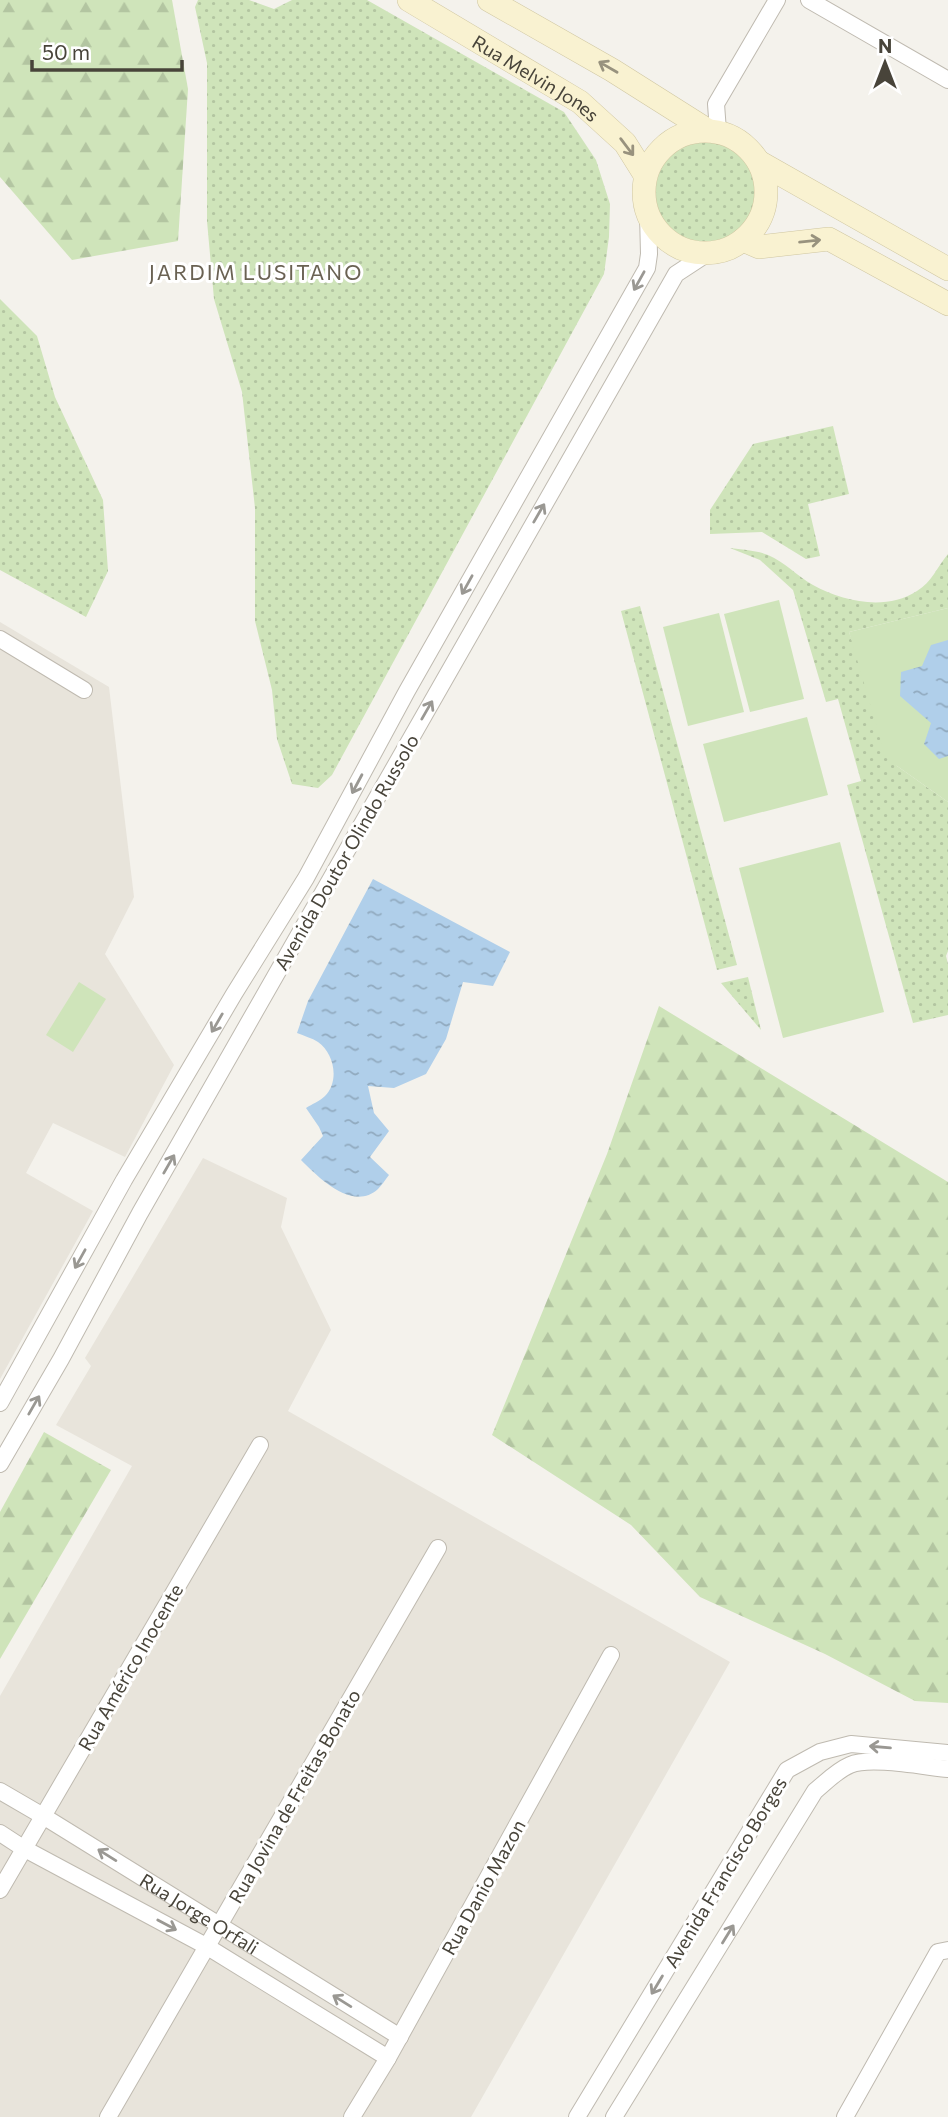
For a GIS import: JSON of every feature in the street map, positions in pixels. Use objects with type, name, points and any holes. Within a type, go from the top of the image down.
[{"type":"street","name":"Rua Melvin Jones","points":[[409,0],[580,102],[625,142],[645,175]]},
{"type":"street","points":[[489,0],[612,69],[713,131],[734,138],[748,148],[759,162],[767,195],[755,228],[743,240],[726,249],[708,253],[689,251],[672,243],[657,231],[648,215],[643,195],[645,175],[654,157],[668,142],[687,133],[713,131]]},
{"type":"street","points":[[713,131],[716,104],[777,0]]},
{"type":"street","points":[[808,0],[948,80]]},
{"type":"street","points":[[759,162],[948,269]]},
{"type":"street","name":"Avenida Doutor Olindo Russolo","points":[[0,1403],[124,1180],[306,878],[408,691],[647,268],[648,215]]},
{"type":"street","points":[[743,240],[759,247],[830,239],[948,304]]},
{"type":"street","name":"Avenida Doutor Olindo Russolo","points":[[0,1464],[61,1359],[140,1213],[676,274],[708,253]]},
{"type":"street","points":[[0,639],[84,690]]},
{"type":"street","points":[[234,994],[257,1008]]},
{"type":"street","points":[[124,1180],[151,1195]]},
{"type":"street","points":[[114,1200],[140,1213]]},
{"type":"street","name":"Rua Américo Inocente","points":[[0,1890],[260,1445]]},
{"type":"street","name":"Rua Jovina de Freitas Bonato","points":[[108,2117],[438,1548]]},
{"type":"street","name":"Rua Danio Mazon","points":[[352,2117],[388,2058],[611,1655]]},
{"type":"street","name":"Avenida Francisco Borges","points":[[577,2117],[787,1770],[820,1752],[851,1744],[948,1769]]},
{"type":"street","name":"Avenida Francisco Borges","points":[[614,2117],[815,1791],[833,1775],[852,1764],[948,1753]]},
{"type":"street","name":"Rua Jorge Orfali","points":[[0,1791],[400,2036]]},
{"type":"street","name":"Rua Jorge Orfali","points":[[0,1833],[206,1946],[388,2058]]},
{"type":"street","points":[[845,2117],[943,1951]]},
{"type":"shaded area","points":[[0,622],[109,687],[134,897],[105,954],[174,1065],[125,1157],[53,1123],[26,1173],[93,1211],[0,1379]]},
{"type":"shaded area","points":[[203,1158],[287,1198],[281,1227],[331,1330],[288,1411],[730,1662],[471,2117],[0,2117],[0,1696],[132,1466],[56,1425],[91,1366],[85,1358]]},
{"type":"green space","points":[[0,0],[172,0],[188,89],[178,241],[72,260],[0,177]]},
{"type":"green space","points":[[198,0],[249,0],[274,9],[292,0],[367,0],[564,112],[596,160],[610,204],[604,274],[332,775],[318,788],[292,784],[277,739],[272,690],[255,621],[255,508],[242,392],[214,299],[207,221],[207,63],[195,7]]},
{"type":"green space","points":[[705,139],[725,143],[742,154],[753,171],[757,191],[753,211],[742,228],[725,239],[705,243],[685,239],[668,228],[657,211],[653,191],[657,171],[668,154],[685,143]]},
{"type":"green space","points":[[0,299],[37,336],[55,397],[103,500],[108,571],[86,617],[0,570]]},
{"type":"green space","points":[[833,426],[849,494],[808,504],[820,556],[806,559],[762,532],[710,534],[710,510],[753,444]]},
{"type":"green space","points":[[730,548],[768,555],[825,591],[865,602],[892,601],[917,591],[931,579],[948,554],[948,608],[849,632],[897,766],[948,802],[948,1015],[913,1023],[847,785],[861,781],[838,699],[826,702],[793,590],[760,560]]},
{"type":"green space","points":[[779,600],[804,699],[750,712],[724,614]]},
{"type":"green space","points":[[640,606],[737,965],[717,970],[621,611]]},
{"type":"green space","points":[[948,608],[948,802],[897,766],[884,752],[849,632]]},
{"type":"green space","points":[[719,613],[744,712],[688,726],[663,627]]},
{"type":"green space","points":[[807,717],[828,795],[724,822],[703,744]]},
{"type":"green space","points":[[840,842],[884,1012],[783,1038],[739,868]]},
{"type":"green space","points":[[748,977],[761,1030],[721,983]]},
{"type":"green space","points":[[79,982],[106,999],[73,1052],[46,1035]]},
{"type":"green space","points":[[659,1006],[948,1182],[948,1703],[915,1701],[825,1654],[700,1597],[631,1525],[492,1435],[607,1154]]},
{"type":"green space","points":[[44,1432],[111,1470],[0,1659],[0,1512]]},
{"type":"water","points":[[948,640],[948,756],[939,759],[924,744],[931,723],[900,696],[901,672],[922,666],[931,645]]},
{"type":"water","points":[[373,879],[510,952],[493,986],[463,982],[446,1039],[426,1074],[394,1088],[368,1086],[374,1113],[389,1131],[370,1157],[389,1175],[378,1189],[358,1197],[337,1190],[301,1160],[323,1136],[306,1108],[325,1096],[330,1090],[334,1075],[331,1060],[324,1047],[297,1033],[308,1001]]},
{"type":"district","name":"JARDIM LUSITANO","points":[[256,271]]}]
